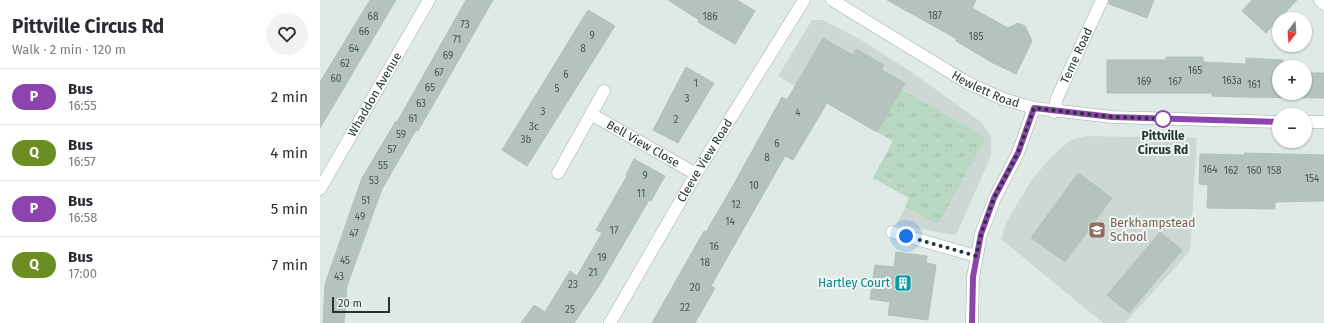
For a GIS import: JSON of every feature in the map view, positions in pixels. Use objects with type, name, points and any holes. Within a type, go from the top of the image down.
[{"type":"street","name":"Whaddon Avenue","points":[[320,189],[430,0]]},
{"type":"street","name":"Cleeve View Road","points":[[610,323],[696,174],[804,0]]},
{"type":"street","name":"Hewlett Road","points":[[832,0],[966,82],[1003,98],[1034,108],[1054,112],[1112,117],[1272,122]]},
{"type":"street","name":"Teme Road","points":[[1054,112],[1057,98],[1102,0]]},
{"type":"street","points":[[1320,0],[1324,4]]},
{"type":"street","points":[[558,173],[604,91]]},
{"type":"street","points":[[972,323],[971,298],[976,256],[981,234],[994,198],[1018,153],[1034,108]]},
{"type":"street","name":"Bell View Close","points":[[591,114],[696,174]]},
{"type":"street","points":[[1312,122],[1324,122]]},
{"type":"street","points":[[892,232],[976,256]]},
{"type":"shaded area","points":[[812,20],[823,20],[861,40],[910,71],[981,122],[991,136],[991,156],[956,235],[896,225],[910,198],[873,178],[893,141],[778,76]]},
{"type":"shaded area","name":"Berkhampstead School","points":[[1085,136],[1197,138],[1190,251],[1125,323],[1103,323],[1001,239],[1007,221],[1031,181],[1052,156],[1071,140]]},
{"type":"green space","points":[[901,89],[986,138],[938,224],[905,207],[909,198],[873,178],[893,141],[877,132]]},
{"type":"building","points":[[370,0],[396,0],[320,128],[320,82]]},
{"type":"building","points":[[466,0],[493,0],[418,131],[416,130],[382,189],[347,286],[344,323],[323,323],[325,284],[362,178],[396,121],[397,122]]},
{"type":"building","points":[[668,0],[737,0],[755,11],[735,44],[698,22],[699,20]]},
{"type":"building","points":[[887,0],[976,0],[972,8],[1008,28],[1018,23],[1025,26],[1032,41],[1016,74],[993,63],[956,41],[957,39]]},
{"type":"building","points":[[1109,0],[1154,0],[1147,18],[1109,4]]},
{"type":"building","points":[[1252,0],[1297,0],[1286,12],[1272,12],[1272,27],[1266,33],[1242,11]]},
{"type":"building","points":[[588,10],[615,26],[527,166],[502,150]]},
{"type":"building","points":[[823,38],[853,55],[856,49],[884,65],[881,70],[905,83],[877,132],[827,103],[793,160],[785,156],[711,286],[715,288],[695,323],[652,323],[704,231],[706,232],[730,191],[782,97],[787,100]]},
{"type":"building","points":[[1166,57],[1203,57],[1203,62],[1246,64],[1246,58],[1283,60],[1272,60],[1272,97],[1212,96],[1212,93],[1107,93],[1107,60],[1166,60]]},
{"type":"building","points":[[686,67],[714,83],[678,143],[653,130]]},
{"type":"building","points":[[1312,73],[1324,73],[1324,98],[1312,98]]},
{"type":"building","points":[[1244,153],[1324,155],[1324,201],[1275,202],[1275,209],[1207,208],[1208,185],[1199,184],[1200,154],[1244,155]]},
{"type":"building","points":[[634,159],[665,176],[651,201],[649,200],[599,286],[574,323],[521,323],[534,305],[545,312],[570,271],[577,276],[602,233],[596,230],[627,176],[626,175]]},
{"type":"building","points":[[1078,173],[1112,198],[1065,262],[1031,238]]},
{"type":"building","points":[[1160,232],[1182,250],[1129,313],[1107,295]]},
{"type":"building","name":"Hartley Court","points":[[896,252],[927,256],[926,263],[936,265],[928,320],[888,315],[890,302],[870,299],[875,265],[894,267]]},
{"type":"bus line","name":"P","points":[[972,323],[971,298],[973,277],[981,234],[994,198],[1018,153],[1034,108],[1054,112],[1112,117],[1272,122]]},
{"type":"place","name":"Pittville Circus Rd","points":[[1163,119]]},
{"type":"place","name":"Berkhampstead School","points":[[1097,230]]},
{"type":"place","name":"Hartley Court","points":[[903,283]]},
{"type":"route","points":[[906,236],[976,256],[981,234],[994,198],[1018,153],[1034,108],[1054,112],[1112,117],[1163,119]]}]
